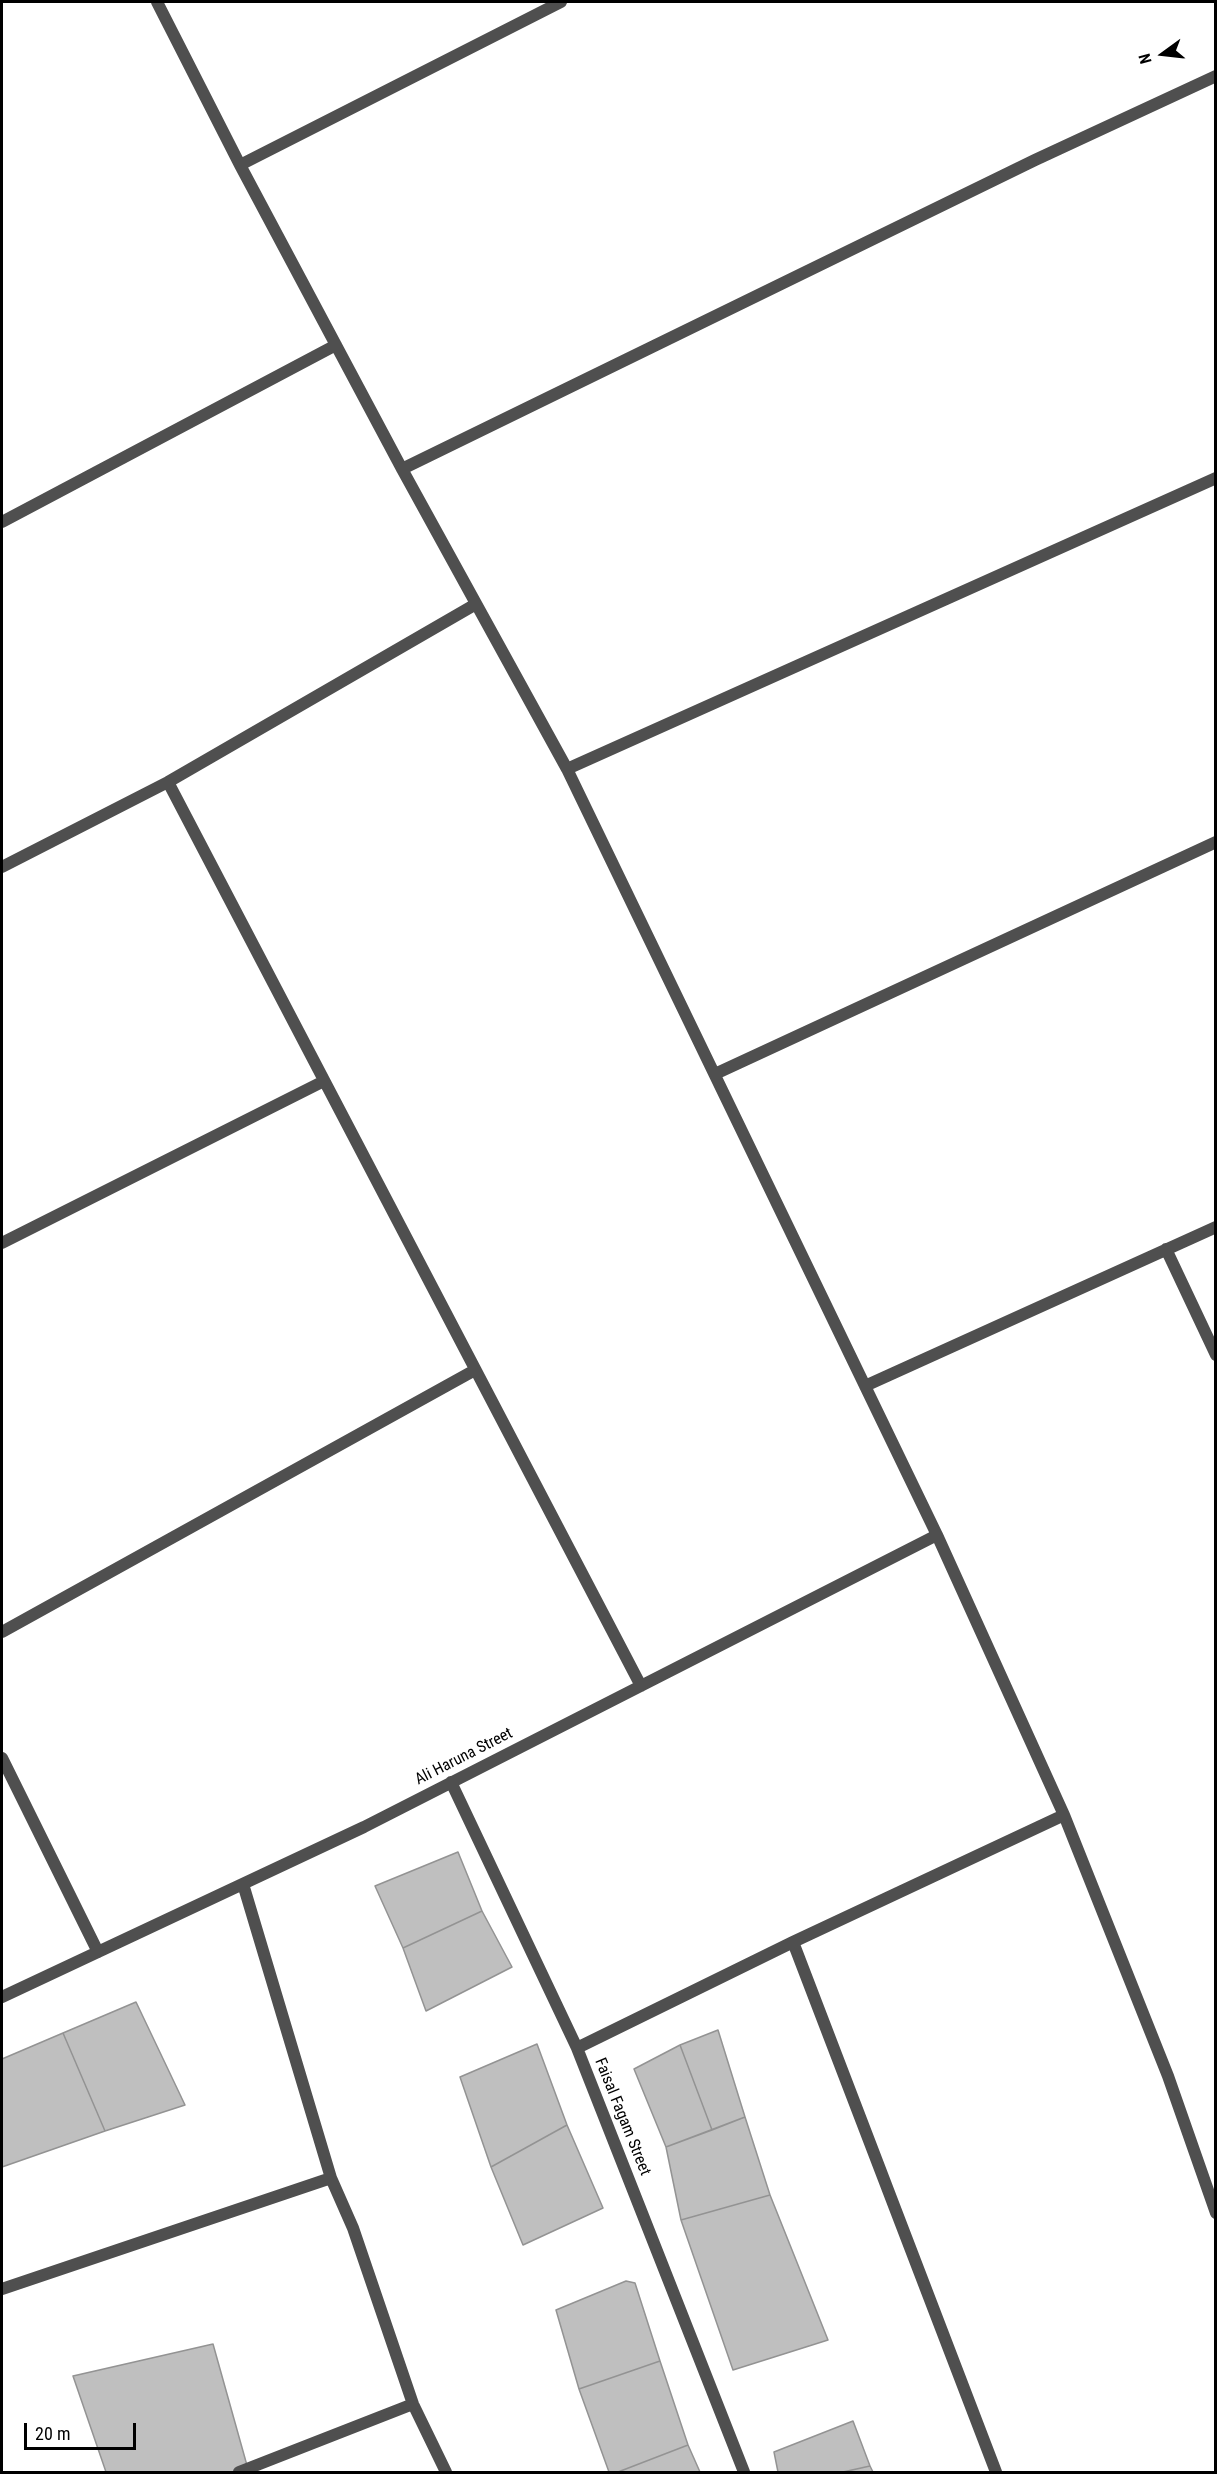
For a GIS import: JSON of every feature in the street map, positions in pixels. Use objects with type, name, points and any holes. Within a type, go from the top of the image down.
[{"type":"street","points":[[157,2],[240,165],[402,469],[567,769],[937,1534],[1064,1815],[1168,2076],[1215,2213]]},
{"type":"street","points":[[240,165],[561,2]]},
{"type":"street","points":[[402,469],[1035,160],[1215,76]]},
{"type":"street","points":[[2,522],[336,345]]},
{"type":"street","points":[[567,769],[1215,478]]},
{"type":"street","points":[[2,867],[168,782],[476,604]]},
{"type":"street","points":[[168,782],[641,1686]]},
{"type":"street","points":[[716,1074],[1215,842]]},
{"type":"street","points":[[2,1243],[324,1081]]},
{"type":"street","points":[[865,1386],[1215,1227]]},
{"type":"street","points":[[1166,1249],[1215,1355]]},
{"type":"street","points":[[2,1632],[475,1370]]},
{"type":"street","name":"Ali Haruna Street","points":[[2,1997],[243,1884],[452,1782],[937,1534]]},
{"type":"street","points":[[2,1758],[98,1952]]},
{"type":"street","name":"Faisal Fagam Street","points":[[452,1782],[577,2048],[744,2472]]},
{"type":"street","points":[[577,2048],[793,1942],[1064,1815]]},
{"type":"street","points":[[243,1884],[331,2178],[353,2228],[413,2404],[446,2472]]},
{"type":"street","points":[[793,1942],[996,2472]]},
{"type":"street","points":[[2,2289],[331,2178]]},
{"type":"street","points":[[239,2472],[413,2404]]},
{"type":"building","points":[[458,1852],[482,1911],[403,1948],[375,1886]]},
{"type":"building","points":[[482,1911],[512,1967],[426,2011],[403,1948]]},
{"type":"building","points":[[136,2002],[185,2105],[105,2131],[63,2033]]},
{"type":"building","points":[[718,2030],[745,2117],[712,2130],[680,2045]]},
{"type":"building","points":[[63,2033],[105,2131],[2,2167],[2,2059]]},
{"type":"building","points":[[537,2044],[567,2125],[491,2167],[460,2077]]},
{"type":"building","points":[[680,2045],[712,2130],[666,2147],[634,2069]]},
{"type":"building","points":[[745,2117],[770,2195],[681,2220],[666,2147]]},
{"type":"building","points":[[567,2125],[603,2208],[523,2245],[491,2167]]},
{"type":"building","points":[[770,2195],[828,2340],[733,2370],[681,2220]]},
{"type":"building","points":[[626,2281],[635,2283],[660,2361],[579,2389],[556,2310]]},
{"type":"building","points":[[213,2344],[248,2469],[239,2472],[106,2472],[73,2376]]},
{"type":"building","points":[[660,2361],[688,2445],[618,2472],[609,2472],[579,2389]]},
{"type":"building","points":[[853,2421],[870,2466],[843,2472],[778,2472],[774,2452]]},
{"type":"building","points":[[688,2445],[700,2472],[618,2472]]},
{"type":"building","points":[[870,2466],[873,2472],[843,2472]]}]
